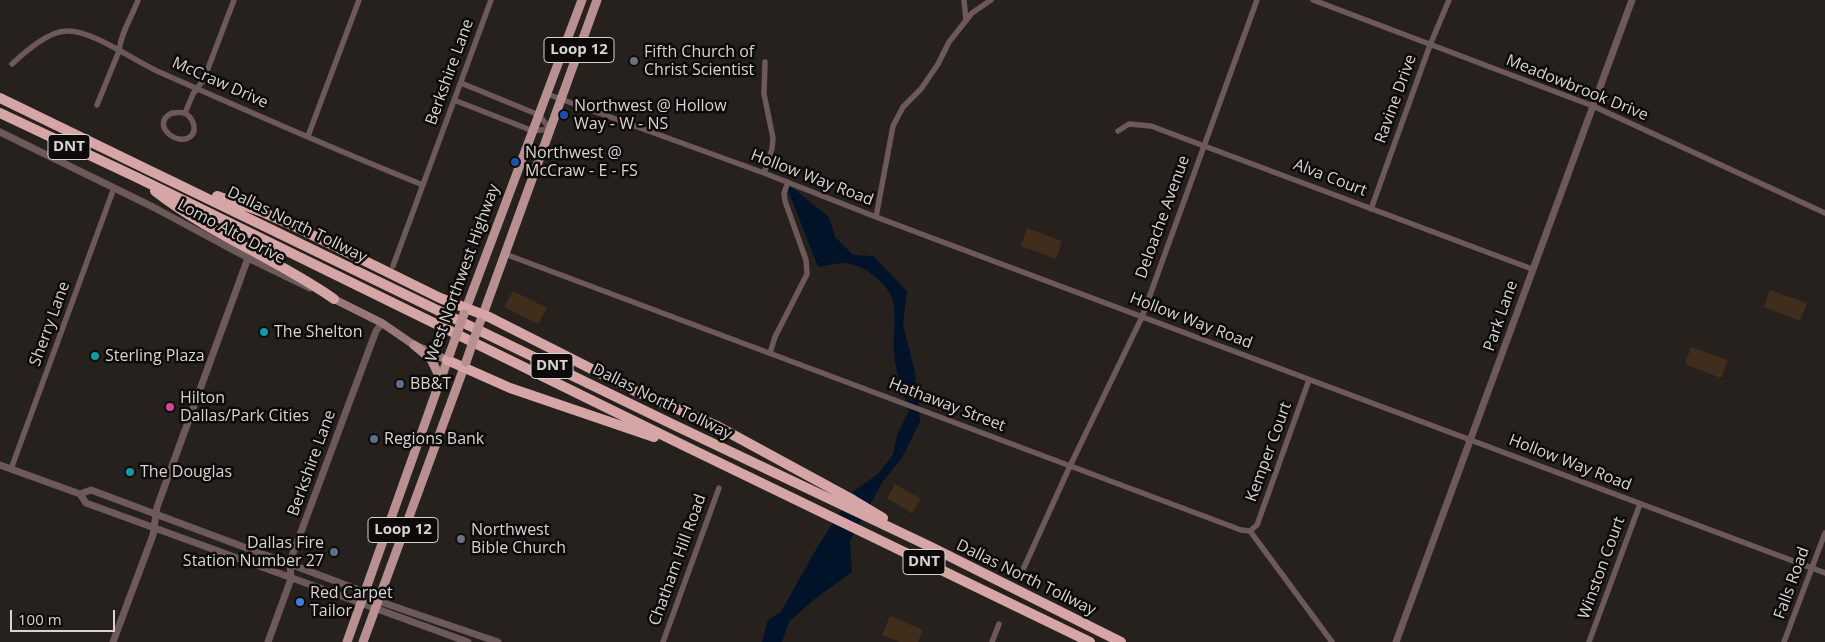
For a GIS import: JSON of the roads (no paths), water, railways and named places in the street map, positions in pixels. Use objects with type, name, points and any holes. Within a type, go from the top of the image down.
[{"type":"highway","name":"Dallas North Tollway","points":[[0,98],[655,416],[931,547],[1121,642]]},
{"type":"highway","name":"Dallas North Tollway","points":[[0,113],[138,178],[1090,642]]},
{"type":"highway","points":[[138,178],[170,203],[242,246],[306,279],[334,298]]},
{"type":"highway","points":[[174,181],[278,219],[623,386],[715,425],[853,500],[931,547]]},
{"type":"highway","points":[[448,357],[510,388],[689,448]]},
{"type":"main road","name":"West Northwest Highway","points":[[347,642],[440,378],[582,0]]},
{"type":"main road","name":"West Northwest Highway","points":[[363,642],[597,0]]},
{"type":"main road","name":"Lomo Alto Drive","points":[[334,298],[382,323],[414,345],[448,357]]},
{"type":"main road","points":[[414,345],[431,359],[439,372],[440,378]]},
{"type":"main road","points":[[374,566],[388,571]]},
{"type":"street","points":[[97,105],[119,51],[128,20],[134,14],[138,0]]},
{"type":"street","points":[[185,114],[197,88],[204,79],[234,0]]},
{"type":"street","points":[[308,136],[359,0]]},
{"type":"street","name":"Berkshire Lane","points":[[393,266],[492,0]]},
{"type":"street","points":[[964,0],[966,20]]},
{"type":"street","points":[[876,217],[893,126],[903,107],[921,89],[938,64],[949,42],[966,20],[972,13],[991,0]]},
{"type":"street","name":"Deloache Avenue","points":[[1021,574],[1070,466],[1142,317],[1257,0]]},
{"type":"street","name":"Meadowbrook Drive","points":[[1313,0],[1593,106],[1825,213]]},
{"type":"street","name":"Ravine Drive","points":[[1371,209],[1430,45],[1449,0]]},
{"type":"street","name":"Park Lane","points":[[1396,642],[1632,0]]},
{"type":"street","name":"McCraw Drive","points":[[12,64],[40,42],[54,34],[67,31],[94,38],[155,70],[237,107],[423,185]]},
{"type":"street","points":[[764,173],[772,149],[772,138],[764,94],[765,62]]},
{"type":"street","points":[[461,83],[539,115],[550,129]]},
{"type":"street","name":"Hollow Way Road","points":[[547,94],[764,173],[876,217],[1825,573]]},
{"type":"street","points":[[454,100],[533,131],[550,129]]},
{"type":"street","points":[[168,114],[185,114],[193,122],[193,133],[190,137],[184,139],[176,138],[166,132],[163,125],[168,114]]},
{"type":"street","name":"Alva Court","points":[[1118,131],[1130,124],[1152,126],[1532,269]]},
{"type":"street","name":"Lomo Alto Drive","points":[[0,132],[182,222],[248,258],[334,298]]},
{"type":"street","points":[[770,353],[775,337],[807,274],[806,260],[785,201],[784,193],[788,182]]},
{"type":"street","name":"Sherry Lane","points":[[12,469],[114,188]]},
{"type":"street","name":"Hathaway Street","points":[[505,254],[1241,530],[1250,531]]},
{"type":"street","points":[[113,642],[153,535],[156,514],[167,478],[248,258]]},
{"type":"street","name":"Berkshire Lane","points":[[268,642],[291,579],[290,564],[376,331],[382,323]]},
{"type":"street","name":"Kemper Court","points":[[1250,531],[1257,525],[1309,380]]},
{"type":"street","points":[[0,465],[80,494],[86,503],[360,604],[376,604],[498,642]]},
{"type":"street","name":"Chatham Hill Road","points":[[663,642],[719,488]]},
{"type":"street","points":[[80,494],[90,490],[290,564],[364,593],[376,604],[468,642]]},
{"type":"street","name":"Winston Court","points":[[1589,642],[1640,504]]},
{"type":"street","points":[[1250,531],[1332,642]]},
{"type":"street","name":"Falls Road","points":[[1784,642],[1825,533]]},
{"type":"street","points":[[224,554],[229,542]]},
{"type":"street","points":[[240,560],[245,548]]},
{"type":"street","points":[[992,642],[999,624]]},
{"type":"water","points":[[785,182],[829,217],[835,237],[853,255],[873,256],[907,291],[903,324],[915,373],[920,421],[902,458],[883,481],[850,541],[852,572],[812,601],[789,622],[782,642],[762,642],[768,620],[781,612],[818,546],[853,492],[879,473],[893,455],[897,435],[909,411],[896,367],[894,345],[895,314],[890,294],[874,276],[851,264],[838,263],[818,267]]},
{"type":"place","name":"Fifth Church of Christ Scientist","points":[[634,61]]},
{"type":"place","name":"Northwest @ Hollow Way - W - NS","points":[[564,115]]},
{"type":"place","name":"Northwest @ McCraw - E - FS","points":[[515,162]]},
{"type":"place","name":"The Shelton","points":[[264,332]]},
{"type":"place","name":"Sterling Plaza","points":[[95,356]]},
{"type":"place","name":"BB&T","points":[[400,384]]},
{"type":"place","name":"Hilton Dallas/Park Cities","points":[[170,407]]},
{"type":"place","name":"Regions Bank","points":[[374,439]]},
{"type":"place","name":"The Douglas","points":[[130,472]]},
{"type":"place","name":"Northwest Bible Church","points":[[461,539]]},
{"type":"place","name":"Dallas Fire Station Number 27","points":[[334,552]]},
{"type":"place","name":"Red Carpet Tailor","points":[[300,602]]}]
